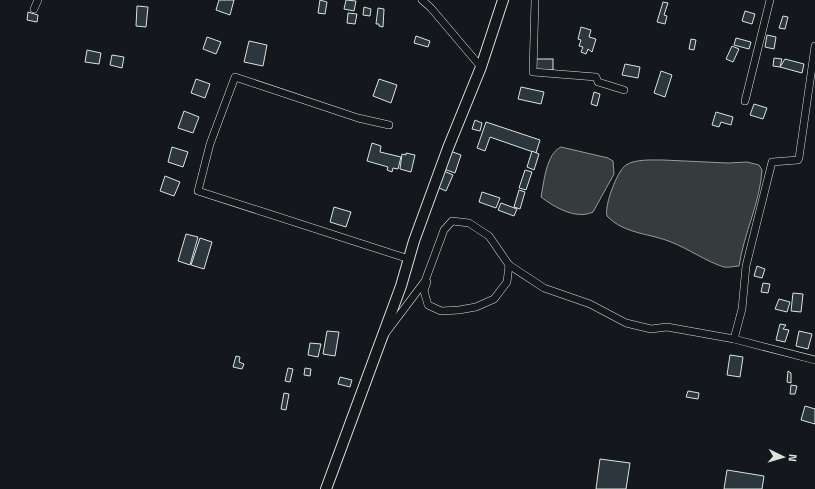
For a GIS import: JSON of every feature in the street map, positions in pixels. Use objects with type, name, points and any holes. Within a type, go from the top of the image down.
[{"type":"street","points":[[34,9],[38,0]]},
{"type":"street","points":[[422,0],[431,8],[480,67]]},
{"type":"street","points":[[326,489],[381,339],[448,148],[480,67],[503,0]]},
{"type":"street","points":[[535,0],[533,72],[596,77],[598,82],[624,90]]},
{"type":"street","points":[[745,101],[770,0]]},
{"type":"street","points":[[734,339],[742,310],[746,266],[772,162],[798,160],[799,158],[815,46]]},
{"type":"street","points":[[389,125],[358,118],[235,77],[210,144],[198,191],[409,259]]},
{"type":"street","points":[[381,339],[394,325],[425,281],[433,255],[444,230],[452,221],[469,223],[489,236],[509,265],[544,288],[590,304],[626,323],[650,329],[666,328],[734,339],[815,360]]},
{"type":"street","points":[[433,255],[424,291],[428,305],[441,311],[476,307],[494,299],[507,282],[509,265]]},
{"type":"shaded area","points":[[561,147],[608,158],[613,161],[614,174],[593,212],[580,214],[566,211],[552,205],[541,197],[546,169],[552,156]]},
{"type":"shaded area","points":[[644,160],[728,163],[747,162],[759,165],[762,170],[761,182],[744,242],[739,266],[726,267],[717,264],[671,242],[629,230],[614,222],[607,216],[609,197],[615,181],[626,165]]},
{"type":"building","points":[[219,0],[234,0],[230,15],[216,10]]},
{"type":"building","points":[[320,0],[327,2],[325,14],[318,13]]},
{"type":"building","points":[[346,0],[356,1],[354,11],[344,9]]},
{"type":"building","points":[[663,2],[668,3],[664,15],[667,16],[665,24],[657,22]]},
{"type":"building","points":[[137,6],[148,7],[146,27],[136,26]]},
{"type":"building","points":[[364,7],[371,9],[370,16],[363,15]]},
{"type":"building","points":[[378,8],[384,9],[383,27],[376,24]]},
{"type":"building","points":[[745,11],[755,14],[752,24],[742,21]]},
{"type":"building","points":[[28,12],[38,15],[37,22],[27,20]]},
{"type":"building","points":[[348,13],[357,14],[355,24],[347,23]]},
{"type":"building","points":[[783,16],[788,17],[785,29],[779,28]]},
{"type":"building","points":[[581,27],[591,30],[589,37],[596,39],[592,52],[588,49],[586,54],[581,52],[583,47],[579,46],[581,40],[578,39]]},
{"type":"building","points":[[767,35],[776,37],[774,49],[765,47]]},
{"type":"building","points":[[416,36],[430,41],[428,47],[414,43]]},
{"type":"building","points":[[207,37],[221,42],[216,54],[203,49]]},
{"type":"building","points":[[736,38],[751,42],[749,49],[734,45]]},
{"type":"building","points":[[691,39],[696,40],[694,50],[689,49]]},
{"type":"building","points":[[249,41],[267,45],[263,66],[244,62]]},
{"type":"building","points":[[732,46],[739,49],[733,62],[726,59]]},
{"type":"building","points":[[87,50],[101,53],[99,64],[85,62]]},
{"type":"building","points":[[112,55],[124,57],[122,68],[110,65]]},
{"type":"building","points":[[774,58],[782,59],[780,67],[773,66]]},
{"type":"building","points":[[536,59],[553,59],[553,70],[536,70]]},
{"type":"building","points":[[785,59],[804,64],[802,73],[780,67]]},
{"type":"building","points":[[625,64],[640,67],[638,78],[622,75]]},
{"type":"building","points":[[661,71],[672,75],[665,97],[654,93]]},
{"type":"building","points":[[196,79],[210,84],[205,98],[191,93]]},
{"type":"building","points":[[379,79],[397,85],[391,103],[373,96]]},
{"type":"building","points":[[521,87],[544,92],[541,104],[518,99]]},
{"type":"building","points":[[594,92],[600,94],[597,106],[591,104]]},
{"type":"building","points":[[754,104],[767,108],[763,119],[750,115]]},
{"type":"building","points":[[184,111],[199,117],[193,133],[178,128]]},
{"type":"building","points":[[716,112],[733,117],[731,125],[721,122],[719,127],[712,125]]},
{"type":"building","points":[[475,120],[482,123],[480,131],[472,129]]},
{"type":"building","points":[[486,122],[540,140],[536,153],[490,137],[485,151],[477,148]]},
{"type":"building","points":[[372,143],[381,146],[380,152],[401,157],[398,169],[393,168],[392,172],[387,170],[388,167],[367,161]]},
{"type":"building","points":[[172,147],[188,152],[183,167],[168,162]]},
{"type":"building","points":[[450,151],[461,155],[455,173],[444,169]]},
{"type":"building","points":[[532,151],[539,154],[534,170],[527,167]]},
{"type":"building","points":[[406,153],[415,155],[411,172],[400,169],[402,154],[406,155]]},
{"type":"building","points":[[525,170],[532,172],[526,190],[519,188]]},
{"type":"building","points":[[444,171],[453,175],[446,191],[437,187]]},
{"type":"building","points":[[165,176],[180,182],[174,196],[160,191]]},
{"type":"building","points":[[519,190],[525,192],[520,209],[514,207]]},
{"type":"building","points":[[482,192],[500,198],[496,208],[479,202]]},
{"type":"building","points":[[501,203],[517,209],[514,216],[498,210]]},
{"type":"building","points":[[334,207],[351,212],[346,227],[330,222]]},
{"type":"building","points":[[186,234],[198,237],[190,265],[178,261]]},
{"type":"building","points":[[200,238],[212,242],[204,269],[191,265]]},
{"type":"building","points":[[757,266],[765,269],[762,278],[754,276]]},
{"type":"building","points":[[763,283],[770,284],[768,293],[761,292]]},
{"type":"building","points":[[793,293],[803,294],[801,312],[791,311]]},
{"type":"building","points":[[779,299],[790,302],[787,312],[775,309]]},
{"type":"building","points":[[780,324],[786,325],[783,329],[789,330],[785,342],[776,340]]},
{"type":"building","points":[[327,331],[339,332],[335,356],[323,354]]},
{"type":"building","points":[[799,331],[812,334],[808,349],[796,346]]},
{"type":"building","points":[[310,343],[321,344],[318,357],[308,355]]},
{"type":"building","points":[[730,355],[743,357],[740,377],[727,375]]},
{"type":"building","points":[[236,356],[240,357],[239,362],[244,364],[242,369],[233,367]]},
{"type":"building","points":[[288,368],[293,369],[290,382],[285,381]]},
{"type":"building","points":[[305,368],[311,369],[310,376],[304,375]]},
{"type":"building","points":[[788,371],[791,373],[791,383],[787,382]]},
{"type":"building","points":[[340,377],[352,380],[350,387],[338,384]]},
{"type":"building","points":[[791,385],[797,386],[795,394],[790,394]]},
{"type":"building","points":[[688,391],[699,393],[698,399],[686,397]]},
{"type":"building","points":[[284,393],[289,394],[286,410],[281,409]]},
{"type":"building","points":[[805,406],[815,409],[815,424],[801,420]]},
{"type":"building","points":[[600,459],[630,463],[626,489],[596,489]]},
{"type":"building","points":[[727,470],[764,476],[762,489],[724,489]]}]
